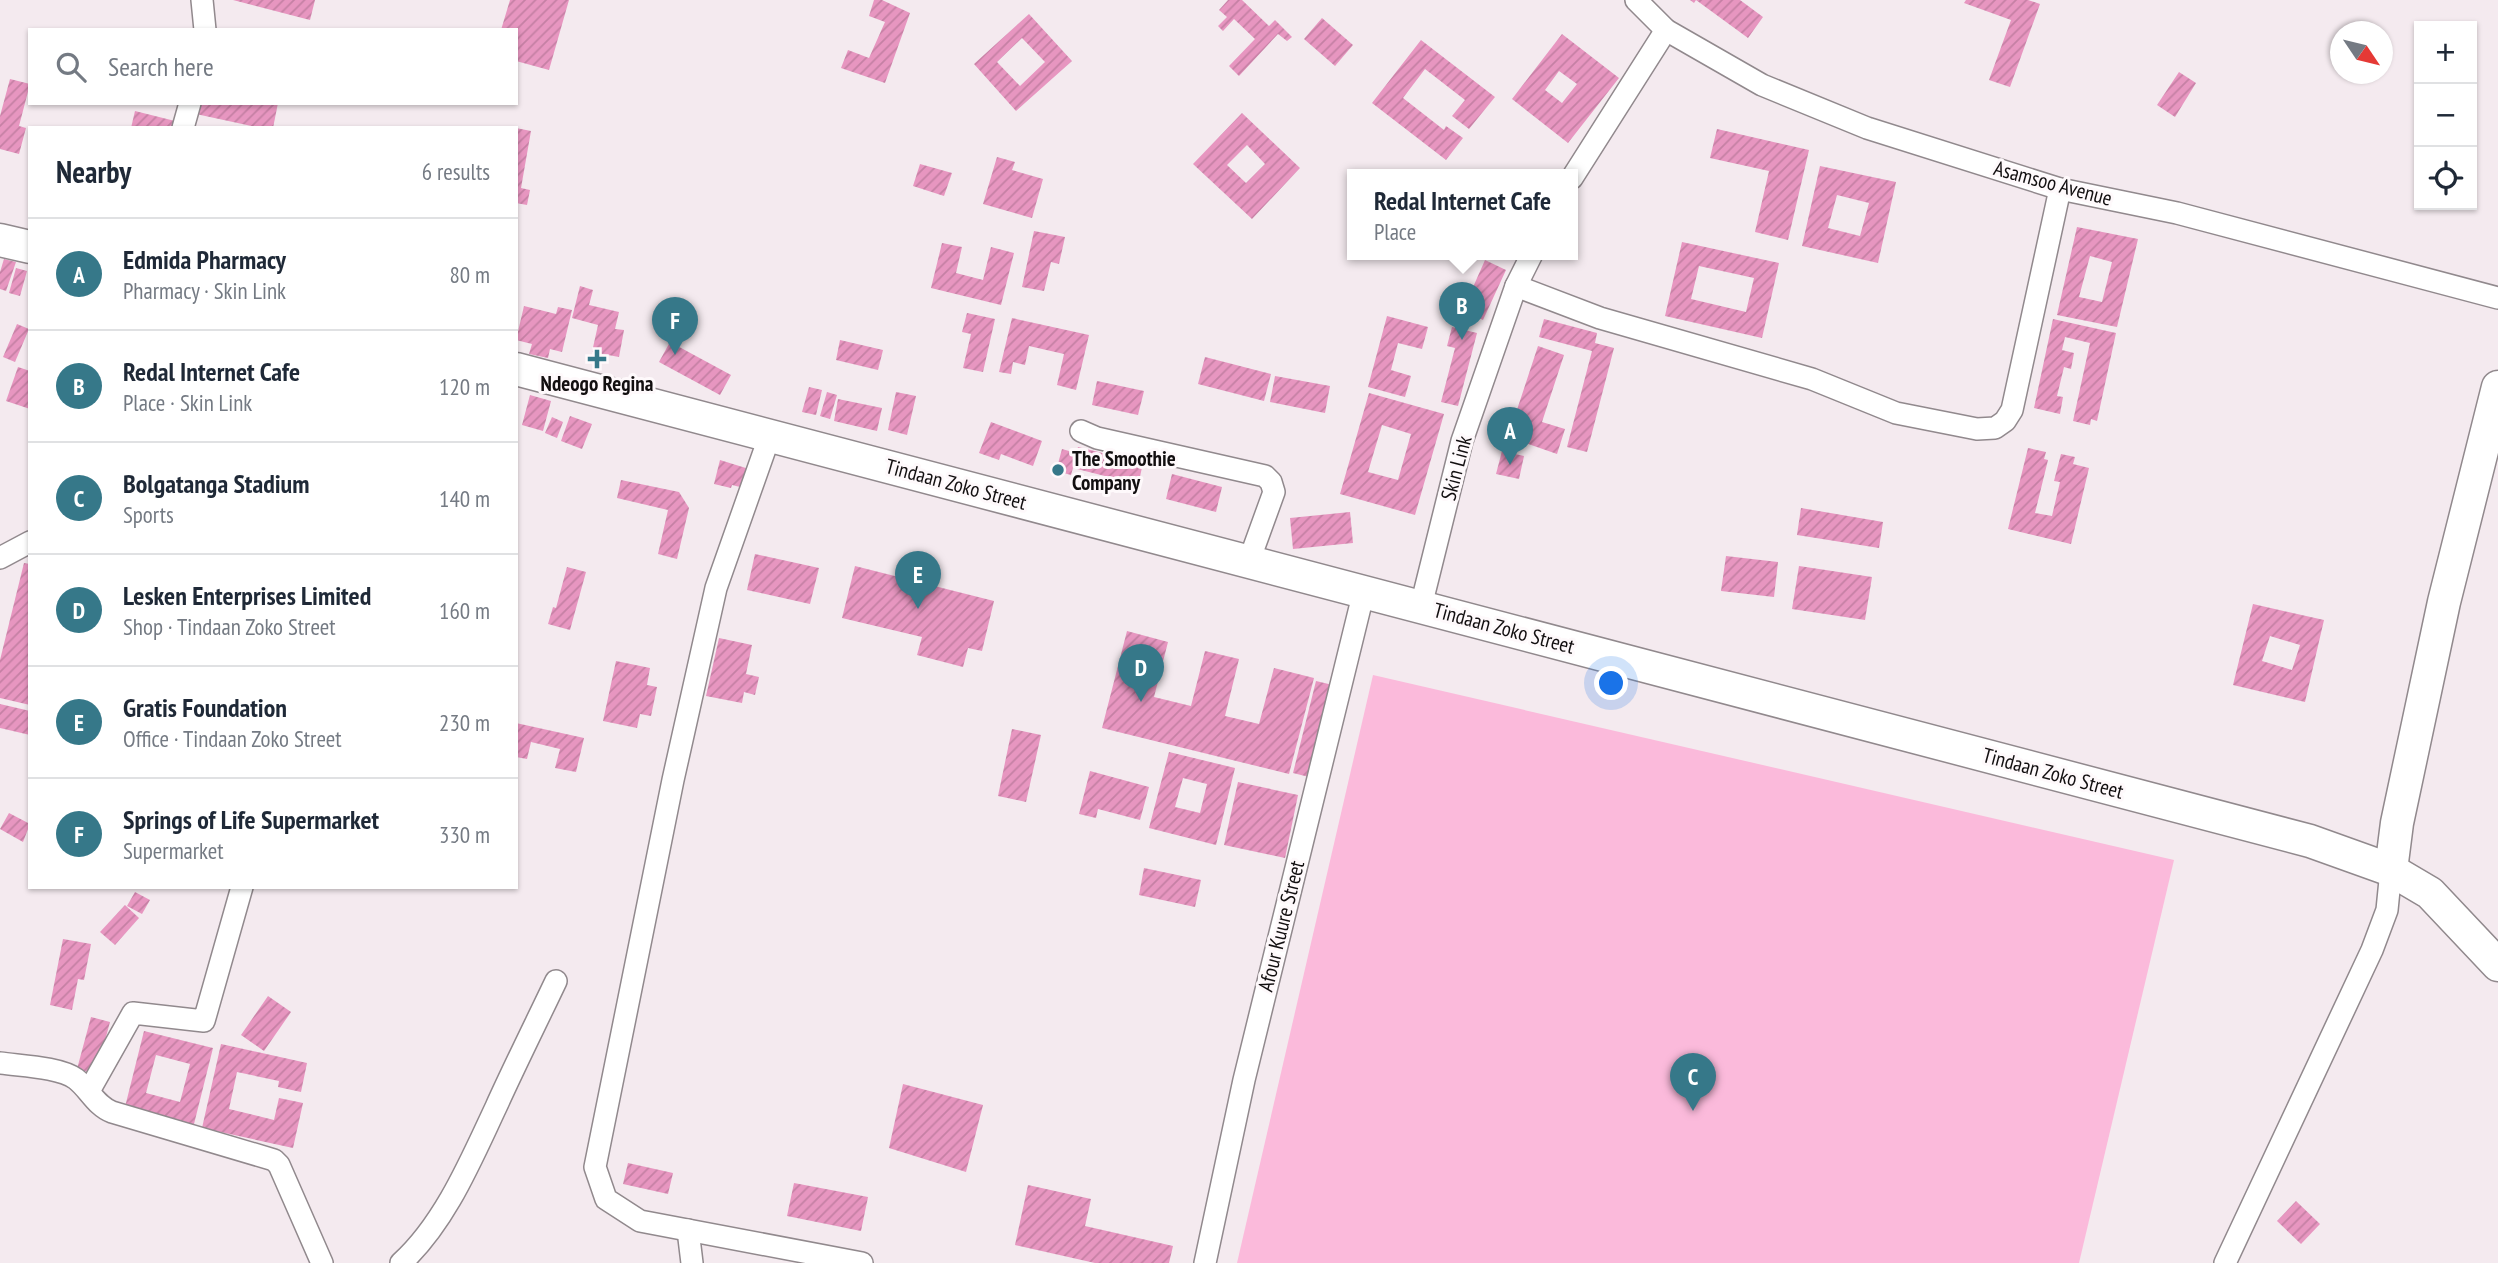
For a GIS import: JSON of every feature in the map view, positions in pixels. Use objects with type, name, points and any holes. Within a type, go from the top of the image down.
[{"type":"main road","points":[[0,240],[28,247]]},
{"type":"main road","name":"Tindaan Zoko Street","points":[[518,370],[2311,841],[2391,870],[2430,893],[2498,965]]},
{"type":"main road","points":[[2391,870],[2397,823],[2444,602],[2498,387]]},
{"type":"street","points":[[202,0],[205,28]]},
{"type":"street","name":"Asamsoo Avenue","points":[[1636,0],[1666,30],[1762,85],[1867,128],[2060,189],[2177,213],[2498,298]]},
{"type":"street","points":[[1578,169],[1666,30]]},
{"type":"street","points":[[184,126],[189,105]]},
{"type":"street","points":[[1516,286],[1600,318],[1812,379],[1896,413],[1978,429],[1995,428],[2012,410],[2060,189]]},
{"type":"street","name":"Skin Link","points":[[1421,606],[1462,441],[1516,286],[1529,260]]},
{"type":"street","points":[[1081,431],[1097,438],[1265,477],[1271,482],[1274,492],[1249,561]]},
{"type":"street","points":[[770,435],[716,587],[673,780],[595,1167],[606,1199],[640,1221],[862,1263]]},
{"type":"street","points":[[0,558],[28,543]]},
{"type":"street","name":"Afour Kuure Street","points":[[1205,1263],[1244,1080],[1364,591]]},
{"type":"street","points":[[2225,1263],[2372,950],[2387,910],[2391,870]]},
{"type":"street","points":[[89,1091],[132,1013],[204,1021],[241,889]]},
{"type":"street","points":[[401,1263],[433,1225],[473,1159],[556,981]]},
{"type":"street","points":[[0,1063],[60,1073],[76,1079],[100,1105],[115,1114],[274,1160],[279,1165],[322,1263]]},
{"type":"street","points":[[688,1230],[692,1263]]},
{"type":"shaded area","points":[[1373,675],[2174,860],[2079,1263],[1237,1263]]},
{"type":"building","points":[[233,0],[315,0],[310,20]]},
{"type":"building","points":[[510,0],[569,0],[549,70],[518,62],[518,28],[502,28]]},
{"type":"building","points":[[874,0],[882,0],[910,13],[885,83],[841,68],[848,50],[869,58],[885,22],[869,16]]},
{"type":"building","points":[[1228,0],[1242,0],[1269,26],[1275,20],[1292,37],[1287,41],[1278,34],[1239,76],[1229,66],[1255,39],[1234,19],[1223,31],[1218,26],[1227,17],[1219,10]]},
{"type":"building","points":[[1696,0],[1740,0],[1763,17],[1748,38]]},
{"type":"building","points":[[1966,0],[2028,0],[2040,4],[2010,87],[1989,80],[2011,20],[1964,3]]},
{"type":"building","points":[[1029,14],[1072,61],[1016,111],[974,64]],"holes":[[[1022,38],[1045,62],[1020,86],[997,62]]]},
{"type":"building","points":[[1322,18],[1353,45],[1335,66],[1304,39]]},
{"type":"building","points":[[1562,34],[1619,78],[1568,143],[1512,99]],"holes":[[[1559,71],[1577,84],[1562,103],[1545,90]]]},
{"type":"building","points":[[1421,40],[1495,97],[1469,129],[1452,116],[1465,100],[1425,69],[1403,98],[1444,130],[1446,126],[1463,138],[1446,160],[1372,103]]},
{"type":"building","points":[[2179,72],[2196,83],[2175,117],[2157,105]]},
{"type":"building","points":[[10,79],[28,84],[19,126],[26,128],[19,154],[0,149],[0,116]]},
{"type":"building","points":[[198,105],[278,105],[273,126],[252,126],[196,114]]},
{"type":"building","points":[[135,111],[179,122],[178,126],[131,126]]},
{"type":"building","points":[[1242,113],[1300,168],[1252,219],[1193,164]],"holes":[[[1247,145],[1265,164],[1246,183],[1227,165]]]},
{"type":"building","points":[[518,128],[531,131],[521,188],[530,190],[527,205],[518,203]]},
{"type":"building","points":[[1717,129],[1809,150],[1788,240],[1755,232],[1769,171],[1710,158]]},
{"type":"building","points":[[997,157],[1015,162],[1012,170],[1043,179],[1032,218],[983,204]]},
{"type":"building","points":[[920,164],[952,173],[944,196],[913,186]]},
{"type":"building","points":[[1820,166],[1896,182],[1878,263],[1802,246]],"holes":[[[1837,195],[1869,203],[1860,236],[1828,228]]]},
{"type":"building","points":[[2077,227],[2138,239],[2117,327],[2057,315]],"holes":[[[2090,256],[2112,262],[2102,302],[2079,297]]]},
{"type":"building","points":[[1034,231],[1065,237],[1059,264],[1051,262],[1044,291],[1022,287]]},
{"type":"building","points":[[1682,242],[1779,263],[1762,338],[1665,316]],"holes":[[[1699,266],[1754,278],[1746,312],[1691,299]]]},
{"type":"building","points":[[942,243],[962,247],[956,273],[983,280],[991,247],[1014,253],[1001,305],[931,288]]},
{"type":"building","points":[[4,259],[16,262],[6,291],[0,289],[0,272]]},
{"type":"building","points":[[1485,260],[1506,270],[1483,320],[1463,310]]},
{"type":"building","points":[[16,268],[27,271],[20,296],[9,293]]},
{"type":"building","points":[[580,286],[593,290],[589,305],[619,312],[615,329],[624,330],[619,357],[592,352],[598,325],[572,318]]},
{"type":"building","points":[[524,306],[556,314],[558,307],[572,310],[562,352],[550,349],[548,358],[529,354],[532,344],[518,340]]},
{"type":"building","points":[[967,313],[995,319],[983,372],[963,368],[971,334],[962,332]]},
{"type":"building","points":[[1387,316],[1428,327],[1422,349],[1398,343],[1391,370],[1411,376],[1405,397],[1368,387]]},
{"type":"building","points":[[1012,318],[1089,335],[1076,390],[1057,385],[1064,354],[1029,346],[1025,365],[1013,362],[1011,374],[999,372]]},
{"type":"building","points":[[1544,319],[1597,333],[1595,343],[1614,348],[1587,452],[1567,447],[1592,351],[1539,337]]},
{"type":"building","points":[[2053,319],[2116,333],[2097,421],[2091,419],[2090,425],[2073,421],[2090,343],[2065,337],[2062,350],[2074,353],[2071,369],[2064,367],[2057,396],[2063,397],[2060,414],[2034,408]]},
{"type":"building","points":[[17,324],[28,329],[15,362],[3,357]]},
{"type":"building","points":[[1452,327],[1477,333],[1458,406],[1441,402],[1455,348],[1447,346]]},
{"type":"building","points":[[840,340],[883,350],[878,370],[836,360]]},
{"type":"building","points":[[670,342],[731,375],[720,395],[659,362]]},
{"type":"building","points":[[1538,346],[1564,355],[1542,422],[1565,429],[1557,454],[1508,437]]},
{"type":"building","points":[[1205,357],[1271,374],[1264,401],[1198,384]]},
{"type":"building","points":[[18,367],[28,370],[28,408],[6,401]]},
{"type":"building","points":[[1275,376],[1330,386],[1325,413],[1270,402]]},
{"type":"building","points":[[1097,381],[1144,391],[1138,415],[1092,405]]},
{"type":"building","points":[[809,387],[822,390],[816,415],[802,412]]},
{"type":"building","points":[[827,392],[837,395],[830,419],[820,416]]},
{"type":"building","points":[[896,392],[916,396],[907,435],[888,430]]},
{"type":"building","points":[[1369,393],[1444,414],[1415,515],[1340,494]],"holes":[[[1382,425],[1411,434],[1398,480],[1368,472]]]},
{"type":"building","points":[[530,395],[551,401],[543,431],[522,425]]},
{"type":"building","points":[[838,399],[882,408],[877,431],[834,421]]},
{"type":"building","points":[[570,416],[592,424],[582,449],[561,441]]},
{"type":"building","points":[[552,417],[563,422],[557,438],[545,433]]},
{"type":"building","points":[[991,422],[1042,441],[1033,466],[1001,454],[999,460],[979,453]]},
{"type":"building","points":[[1078,447],[1143,463],[1137,490],[1104,482],[1105,476],[1073,468],[1071,475],[1056,471],[1062,449],[1076,453]]},
{"type":"building","points":[[2028,448],[2046,452],[2044,459],[2048,460],[2035,513],[2052,516],[2060,482],[2054,481],[2061,454],[2075,457],[2073,464],[2089,468],[2071,544],[2008,529]]},
{"type":"building","points":[[1502,451],[1524,456],[1519,479],[1496,474]]},
{"type":"building","points":[[720,460],[749,469],[744,488],[714,484]]},
{"type":"building","points":[[1172,474],[1222,487],[1216,512],[1166,499]]},
{"type":"building","points":[[621,480],[679,492],[689,508],[677,559],[658,554],[668,510],[617,498]]},
{"type":"building","points":[[1801,508],[1883,522],[1879,548],[1797,535]]},
{"type":"building","points":[[1350,512],[1353,543],[1293,549],[1290,518]]},
{"type":"building","points":[[755,554],[819,568],[810,604],[747,590]]},
{"type":"building","points":[[1726,556],[1778,562],[1774,597],[1721,591]]},
{"type":"building","points":[[24,563],[28,564],[28,705],[0,698],[0,660]]},
{"type":"building","points":[[855,566],[994,601],[982,651],[968,648],[963,667],[917,655],[922,637],[842,618]]},
{"type":"building","points":[[1799,566],[1872,577],[1865,620],[1792,609]]},
{"type":"building","points":[[567,567],[586,572],[570,630],[548,624],[553,607],[556,608]]},
{"type":"building","points":[[2253,604],[2324,620],[2305,702],[2233,685]],"holes":[[[2270,636],[2300,645],[2292,670],[2262,661]]]},
{"type":"building","points":[[1127,631],[1168,642],[1154,697],[1191,706],[1205,651],[1239,659],[1225,716],[1259,724],[1274,668],[1314,678],[1289,774],[1102,728]]},
{"type":"building","points":[[719,638],[752,645],[746,674],[759,677],[755,695],[744,692],[742,703],[706,696]]},
{"type":"building","points":[[616,661],[650,668],[647,685],[657,687],[651,716],[640,714],[637,728],[603,721]]},
{"type":"building","points":[[1316,681],[1337,686],[1313,778],[1293,773]]},
{"type":"building","points":[[0,704],[28,711],[28,735],[0,728]]},
{"type":"building","points":[[518,723],[584,738],[576,772],[555,768],[560,749],[531,742],[527,759],[518,757]]},
{"type":"building","points":[[1012,729],[1041,735],[1026,802],[998,796]]},
{"type":"building","points":[[1169,752],[1235,768],[1216,845],[1149,828]],"holes":[[[1183,778],[1207,784],[1200,813],[1175,807]]]},
{"type":"building","points":[[1090,771],[1149,787],[1140,820],[1098,809],[1096,818],[1079,814]]},
{"type":"building","points":[[1238,782],[1298,795],[1285,858],[1224,845]]},
{"type":"building","points":[[9,813],[28,823],[23,842],[0,829]]},
{"type":"building","points":[[1144,868],[1201,880],[1195,907],[1139,895]]},
{"type":"building","points":[[135,892],[150,900],[142,914],[127,906]]},
{"type":"building","points":[[125,905],[139,918],[115,945],[100,932]]},
{"type":"building","points":[[63,939],[91,944],[84,980],[78,979],[72,1010],[50,1005]]},
{"type":"building","points":[[268,996],[291,1012],[264,1051],[241,1035]]},
{"type":"building","points":[[91,1017],[110,1022],[96,1074],[77,1069]]},
{"type":"building","points":[[144,1031],[213,1048],[193,1128],[124,1111]],"holes":[[[156,1055],[190,1064],[180,1102],[146,1093]]]},
{"type":"building","points":[[221,1044],[307,1063],[301,1092],[278,1087],[279,1081],[237,1072],[229,1109],[274,1120],[279,1098],[303,1103],[293,1148],[202,1128]]},
{"type":"building","points":[[903,1084],[983,1105],[966,1172],[889,1148]]},
{"type":"building","points":[[628,1163],[673,1173],[668,1194],[623,1184]]},
{"type":"building","points":[[794,1183],[868,1197],[861,1231],[787,1216]]},
{"type":"building","points":[[1028,1185],[1091,1199],[1085,1226],[1173,1246],[1169,1263],[1095,1263],[1015,1245]]},
{"type":"building","points":[[2296,1201],[2320,1224],[2301,1244],[2277,1221]]},
{"type":"place","name":"Redal Internet Cafe","points":[[1462,340]]},
{"type":"place","name":"Springs of Life Supermarket","points":[[675,355]]},
{"type":"place","name":"Ndeogo Regina","points":[[597,359]]},
{"type":"place","name":"Edmida Pharmacy","points":[[1510,465]]},
{"type":"place","name":"The Smoothie Company","points":[[1058,470]]},
{"type":"place","name":"Gratis Foundation","points":[[918,609]]},
{"type":"place","name":"Lesken Enterprises Limited","points":[[1141,702]]},
{"type":"place","name":"Bolgatanga Stadium","points":[[1693,1111]]}]
